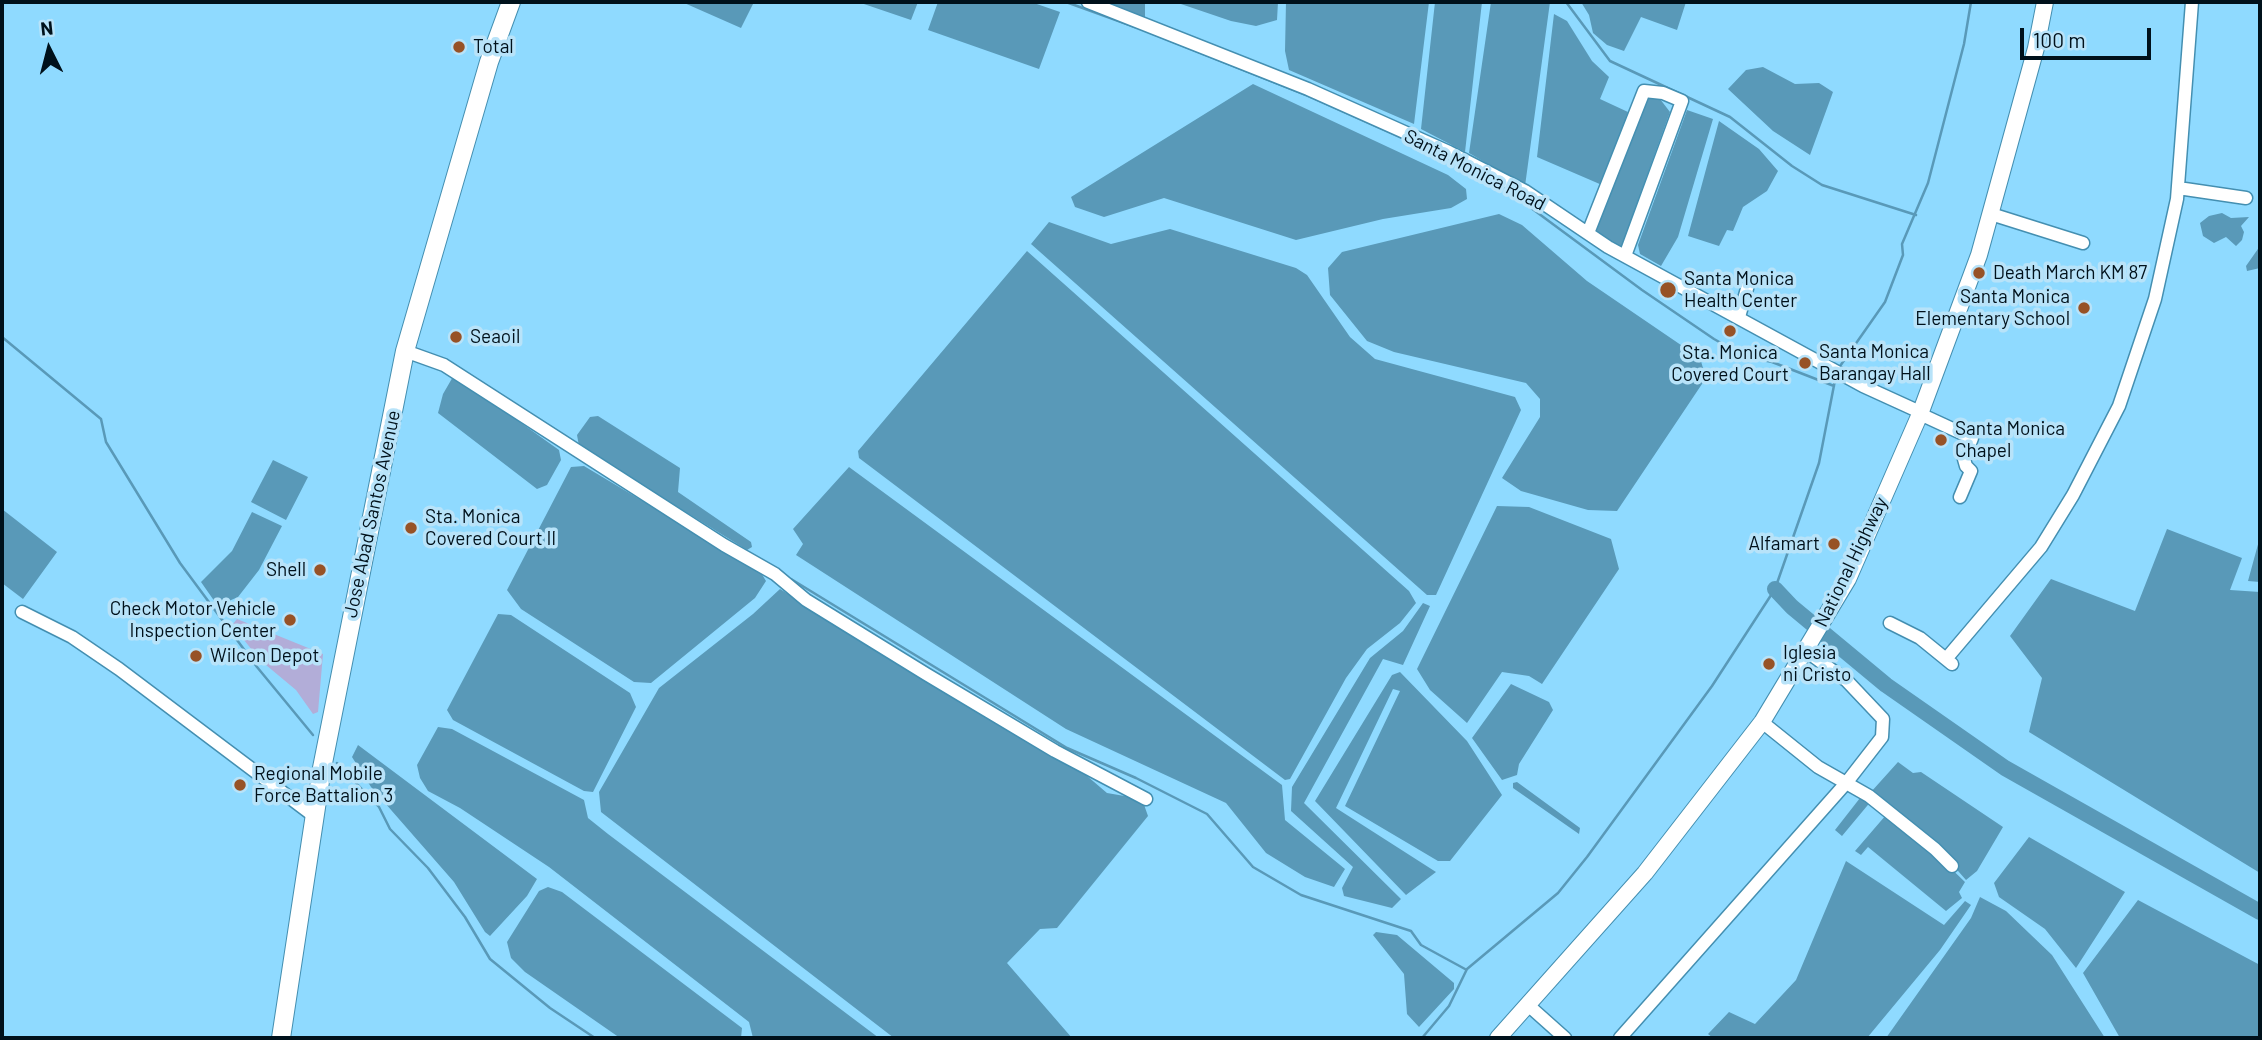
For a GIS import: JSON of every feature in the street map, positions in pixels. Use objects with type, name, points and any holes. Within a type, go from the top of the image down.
[{"type":"highway","name":"Jose Abad Santos Avenue","points":[[281,1038],[314,816],[346,641],[405,351],[489,62],[511,2]]},
{"type":"main road","name":"National Highway","points":[[1498,1038],[1646,873],[1762,722],[1839,594],[1920,413],[1979,255],[2036,48],[2045,2]]},
{"type":"street","name":"Santa Monica Road","points":[[1088,2],[1308,89],[1449,152],[1525,191],[1625,256],[1838,372],[1972,438],[1964,459],[1971,471],[1960,496]]},
{"type":"street","points":[[1890,623],[1920,638],[1949,662],[2041,547],[2073,495],[2119,406],[2155,299],[2178,188],[2192,2]]},
{"type":"street","points":[[1588,233],[1644,91],[1663,93],[1682,101],[1625,256]]},
{"type":"street","points":[[2178,188],[2246,198]]},
{"type":"street","points":[[1991,214],[2084,243]]},
{"type":"street","points":[[1739,317],[1748,285]]},
{"type":"street","points":[[405,351],[444,365],[724,545],[775,574],[806,600],[893,654],[1055,751],[1146,799]]},
{"type":"street","points":[[22,612],[72,637],[119,669],[314,816]]},
{"type":"street","points":[[1620,1038],[1844,784],[1882,737],[1884,719],[1847,681],[1806,650]]},
{"type":"street","points":[[1762,722],[1844,784],[1869,796],[1935,849],[1951,866]]},
{"type":"street","points":[[1528,1004],[1565,1038]]},
{"type":"shaded area","points":[[237,619],[323,654],[318,712],[313,714],[296,690],[260,660],[232,625]]},
{"type":"water","points":[[682,2],[754,2],[741,28]]},
{"type":"water","points":[[858,2],[918,2],[911,20]]},
{"type":"water","points":[[938,2],[1031,2],[1060,12],[1039,69],[928,30]]},
{"type":"water","points":[[1102,2],[1145,2],[1145,19]]},
{"type":"water","points":[[1175,2],[1278,2],[1277,20],[1256,26],[1231,21]]},
{"type":"water","points":[[1286,2],[1429,2],[1414,124],[1289,70],[1285,51]]},
{"type":"water","points":[[1435,2],[1482,2],[1465,152],[1421,129]]},
{"type":"water","points":[[1491,2],[1550,2],[1525,186],[1469,153]]},
{"type":"water","points":[[1581,2],[1686,2],[1677,30],[1641,17],[1624,51],[1607,45],[1593,33],[1589,15]]},
{"type":"water","points":[[1554,14],[1567,21],[1592,61],[1609,77],[1600,99],[1628,112],[1602,185],[1537,157]]},
{"type":"water","points":[[1763,67],[1795,84],[1819,83],[1833,92],[1810,155],[1773,131],[1728,89],[1746,70]]},
{"type":"water","points":[[1253,84],[1448,175],[1466,189],[1467,199],[1451,208],[1383,219],[1296,240],[1164,198],[1104,217],[1075,207],[1071,197]]},
{"type":"water","points":[[1645,93],[1660,99],[1670,112],[1621,248],[1597,233],[1596,225]]},
{"type":"water","points":[[1687,110],[1713,119],[1678,237],[1661,266],[1640,254],[1638,245]]},
{"type":"water","points":[[1719,121],[1759,149],[1778,171],[1767,191],[1743,207],[1733,231],[1727,230],[1719,246],[1688,236]]},
{"type":"water","points":[[2222,213],[2231,218],[2249,217],[2241,226],[2244,232],[2242,240],[2236,246],[2226,237],[2214,243],[2203,236],[2200,223],[2209,216]]},
{"type":"water","points":[[1499,214],[1522,225],[1587,281],[1700,358],[1706,378],[1617,511],[1588,510],[1521,491],[1502,478],[1540,417],[1540,399],[1526,383],[1394,352],[1367,341],[1330,295],[1328,268],[1342,252]]},
{"type":"water","points":[[1049,222],[1111,244],[1170,229],[1296,268],[1307,275],[1350,337],[1375,359],[1515,397],[1521,410],[1436,595],[1427,595],[1031,244]]},
{"type":"water","points":[[2260,246],[2260,268],[2247,271],[2246,266]]},
{"type":"water","points":[[1027,251],[1409,591],[1416,603],[1400,623],[1367,649],[1346,678],[1290,779],[1285,780],[859,458],[858,451]]},
{"type":"water","points":[[454,375],[559,450],[561,460],[547,485],[537,489],[438,413],[443,394]]},
{"type":"water","points":[[598,416],[680,468],[678,492],[751,542],[752,547],[747,550],[579,446],[577,435],[590,417]]},
{"type":"water","points":[[273,460],[308,477],[286,520],[251,502]]},
{"type":"water","points":[[584,466],[760,571],[766,581],[755,598],[651,683],[634,682],[521,609],[507,590],[571,467]]},
{"type":"water","points":[[849,467],[1282,785],[1285,820],[1345,869],[1334,887],[1305,877],[1266,853],[1226,803],[1066,729],[796,555],[803,544],[793,529]]},
{"type":"water","points":[[1497,506],[1529,507],[1611,539],[1619,569],[1542,684],[1529,676],[1502,672],[1467,723],[1430,690],[1417,669]]},
{"type":"water","points":[[2,509],[57,552],[23,599],[2,583]]},
{"type":"water","points":[[252,512],[282,526],[259,570],[238,597],[222,604],[215,602],[201,582],[232,551]]},
{"type":"water","points":[[2167,529],[2242,558],[2230,590],[2260,592],[2260,873],[2029,732],[2042,678],[2010,636],[2051,579],[2135,611]]},
{"type":"water","points":[[2260,537],[2260,582],[2248,581]]},
{"type":"water","points":[[780,589],[1053,758],[1073,764],[1107,793],[1142,799],[1148,816],[1057,928],[1040,929],[1007,963],[1072,1038],[894,1038],[601,812],[599,792],[659,688],[753,614]]},
{"type":"water","points":[[1423,603],[1430,606],[1403,665],[1383,659],[1304,803],[1401,899],[1392,908],[1344,896],[1342,888],[1353,867],[1291,811],[1292,787],[1370,658],[1403,631]]},
{"type":"water","points":[[498,614],[511,615],[630,693],[636,707],[593,792],[584,791],[453,720],[447,710]]},
{"type":"water","points":[[1400,672],[1467,741],[1502,795],[1450,861],[1438,861],[1345,806],[1400,691],[1393,689],[1336,808],[1436,872],[1406,895],[1315,801],[1392,675]]},
{"type":"water","points":[[1511,684],[1549,702],[1553,710],[1519,764],[1517,775],[1502,780],[1472,738]]},
{"type":"water","points":[[438,727],[452,729],[584,800],[588,818],[879,1038],[753,1038],[749,1022],[549,867],[460,808],[428,791],[420,778],[417,765]]},
{"type":"water","points":[[358,745],[537,879],[527,896],[490,936],[454,882],[371,787],[352,757]]},
{"type":"water","points":[[1898,762],[1913,773],[1921,772],[2003,827],[1977,871],[1966,880],[1937,847],[1871,792]]},
{"type":"water","points":[[1517,782],[1580,828],[1579,834],[1513,788],[1513,783]]},
{"type":"water","points":[[1860,798],[1872,800],[1842,836],[1835,830]]},
{"type":"water","points":[[1886,815],[1936,854],[1965,882],[1959,892],[1962,898],[1946,911],[1868,847],[1861,855],[1855,851]]},
{"type":"water","points":[[2029,837],[2125,892],[2076,968],[2045,929],[1999,897],[1994,883]]},
{"type":"water","points":[[1846,861],[1944,925],[1965,901],[1971,905],[1940,950],[1867,1038],[1713,1038],[1708,1034],[1729,1012],[1755,1024],[1796,980]]},
{"type":"water","points":[[548,887],[562,892],[742,1028],[741,1038],[620,1038],[525,972],[511,958],[507,942],[539,891]]},
{"type":"water","points":[[1980,897],[2006,911],[2052,955],[2105,1038],[1886,1038],[1971,918]]},
{"type":"water","points":[[2138,900],[2260,965],[2260,1038],[2120,1038],[2083,973]]},
{"type":"water","points":[[1376,932],[1397,935],[1454,983],[1454,989],[1419,1027],[1407,1014],[1404,974],[1373,935]]},
{"type":"waterway","points":[[1066,2],[1135,27]]},
{"type":"waterway","points":[[1566,2],[1610,61],[1730,117],[1792,166],[1822,185],[1916,215]]},
{"type":"waterway","points":[[1838,369],[1885,302],[1903,255],[1902,244],[1928,183],[1964,44],[1971,2]]},
{"type":"waterway","points":[[1151,33],[1306,95],[1438,154]]},
{"type":"waterway","points":[[1500,185],[1642,290],[1714,339],[1744,356],[1772,362],[1834,386]]},
{"type":"waterway","points":[[2,337],[101,419],[106,442],[180,563],[257,667],[313,735]]},
{"type":"waterway","points":[[1422,1038],[1449,1006],[1467,969],[1558,893],[1587,857],[1712,686],[1775,589],[1819,463],[1836,375]]},
{"type":"waterway","points":[[791,579],[1067,748],[1136,778],[1207,814],[1253,867],[1301,895],[1411,931],[1421,945],[1465,969]]},
{"type":"waterway","points":[[1775,589],[1792,607],[1886,685],[2005,768],[2260,912]]},
{"type":"waterway","points":[[337,763],[379,807],[390,829],[428,868],[465,917],[490,959],[550,1008],[595,1038]]},
{"type":"place","name":"Total","points":[[459,47]]},
{"type":"place","name":"Death March KM 87","points":[[1979,273]]},
{"type":"place","name":"Santa Monica Health Center","points":[[1668,290]]},
{"type":"place","name":"Santa Monica Elementary School","points":[[2084,308]]},
{"type":"place","name":"Sta. Monica Covered Court","points":[[1730,331]]},
{"type":"place","name":"Seaoil","points":[[456,337]]},
{"type":"place","name":"Santa Monica Barangay Hall","points":[[1805,363]]},
{"type":"place","name":"Santa Monica Chapel","points":[[1941,440]]},
{"type":"place","name":"Sta. Monica Covered Court II","points":[[411,528]]},
{"type":"place","name":"Alfamart","points":[[1834,544]]},
{"type":"place","name":"Shell","points":[[320,570]]},
{"type":"place","name":"Check Motor Vehicle Inspection Center","points":[[290,620]]},
{"type":"place","name":"Wilcon Depot","points":[[196,656]]},
{"type":"place","name":"Iglesia ni Cristo","points":[[1769,664]]},
{"type":"place","name":"Regional Mobile Force Battalion 3","points":[[240,785]]}]
